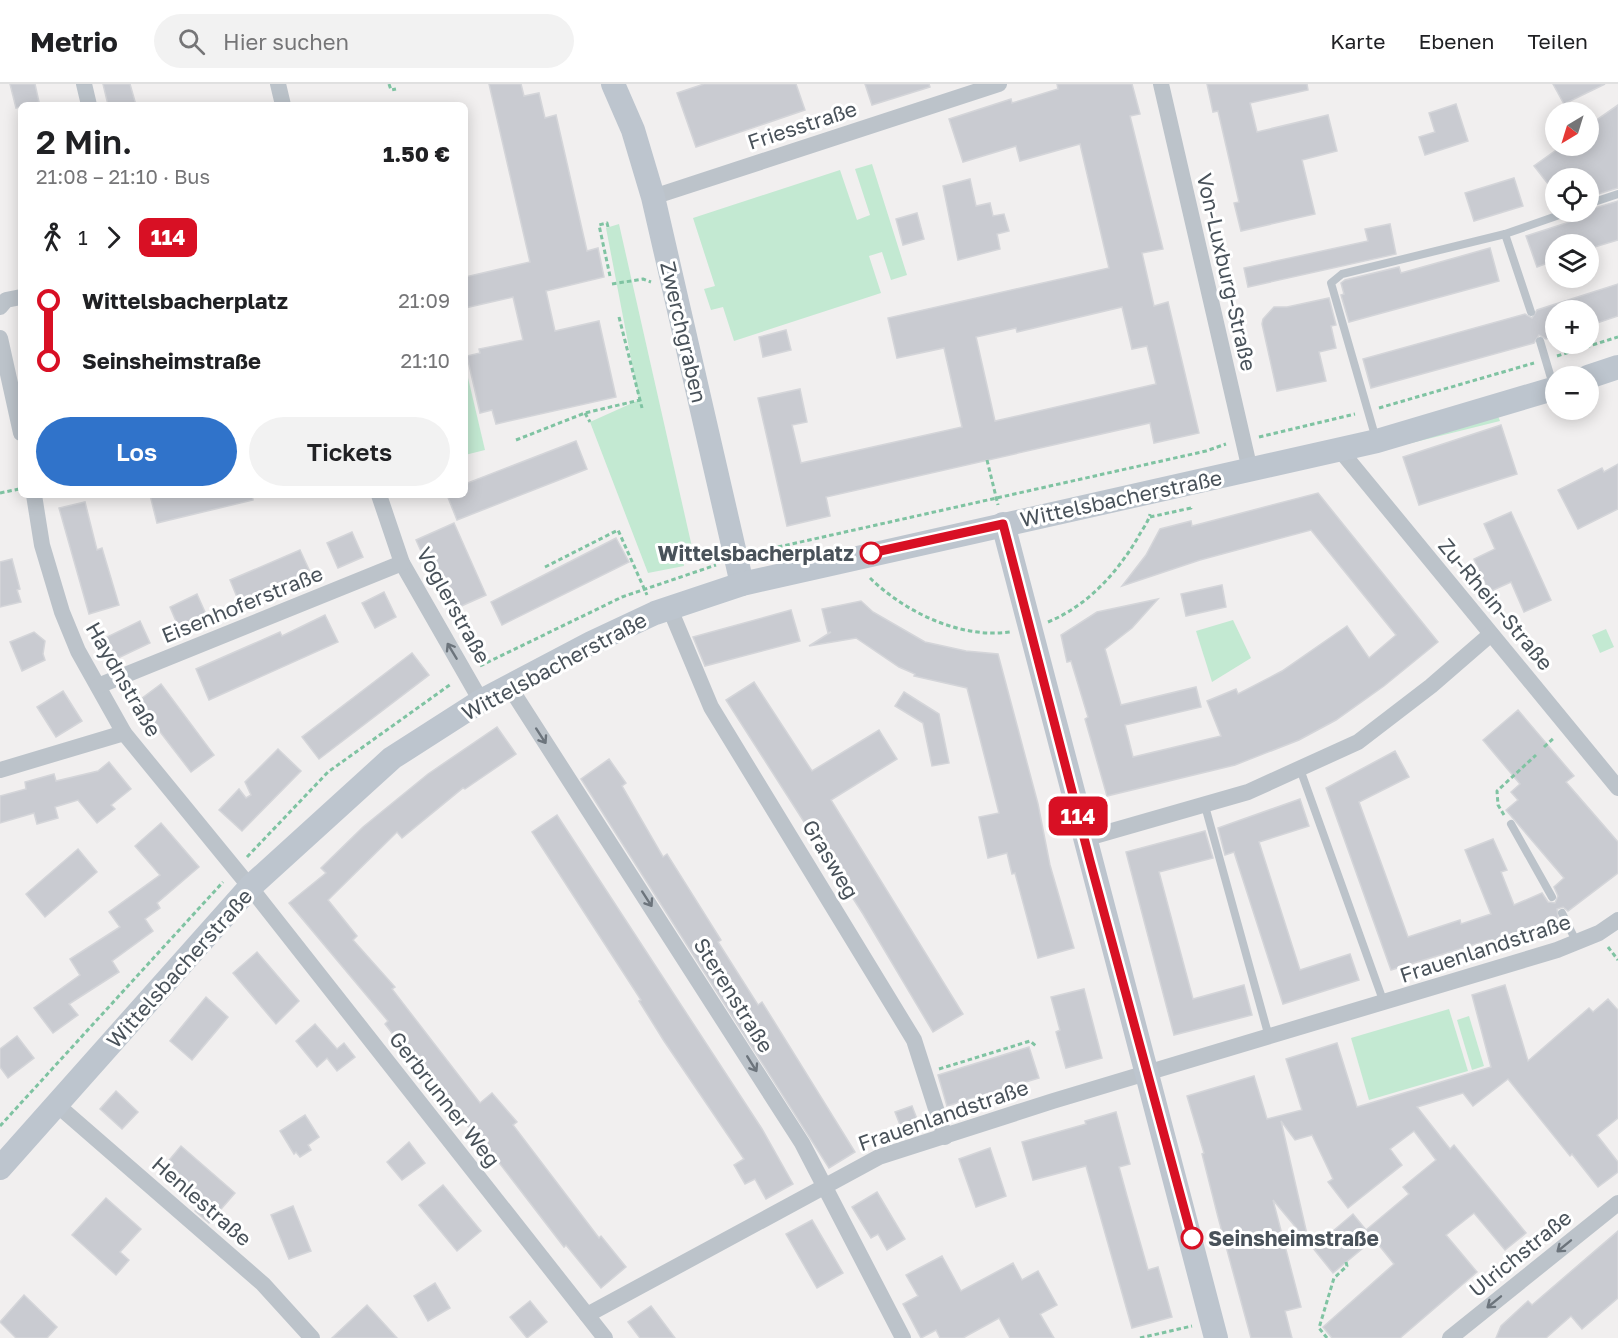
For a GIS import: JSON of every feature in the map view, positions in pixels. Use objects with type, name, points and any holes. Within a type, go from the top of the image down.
[{"type":"street","points":[[84,84],[88,102]]},
{"type":"street","points":[[278,84],[282,102]]},
{"type":"street","name":"Zwerchgraben","points":[[613,84],[633,130],[653,197],[742,584]]},
{"type":"street","name":"Friesstraße","points":[[653,197],[999,84]]},
{"type":"street","name":"Von-Luxburg-Straße","points":[[1161,84],[1250,470]]},
{"type":"street","points":[[0,307],[6,300],[18,298]]},
{"type":"street","points":[[0,338],[18,419]]},
{"type":"street","name":"Wittelsbacherstraße","points":[[0,1168],[250,887],[392,758],[482,701],[591,643],[662,611],[742,584],[1003,524],[1137,497],[1417,432],[1545,391]]},
{"type":"street","name":"Zu-Rhein-Straße","points":[[1340,450],[1618,788]]},
{"type":"street","name":"Haydnstraße","points":[[35,498],[48,574],[78,651],[124,733],[250,887]]},
{"type":"street","name":"Voglerstraße","points":[[380,498],[402,563],[482,701]]},
{"type":"street","points":[[1003,524],[1214,1330]]},
{"type":"street","name":"Eisenhoferstraße","points":[[98,686],[402,563]]},
{"type":"street","name":"Grasweg","points":[[662,611],[711,707],[914,1040],[945,1137]]},
{"type":"street","points":[[1084,839],[1248,792],[1358,742],[1431,686],[1491,634]]},
{"type":"street","name":"Sterenstraße","points":[[509,686],[802,1143],[903,1338]]},
{"type":"street","points":[[0,770],[124,733]]},
{"type":"street","name":"Gerbrunner Weg","points":[[250,887],[605,1338]]},
{"type":"street","name":"Frauenlandstraße","points":[[587,1315],[879,1158],[1146,1073],[1385,1004],[1577,943],[1618,921]]},
{"type":"street","name":"Henlestraße","points":[[56,1104],[263,1284],[312,1338]]},
{"type":"street","name":"Ulrichstraße","points":[[1449,1338],[1472,1330],[1618,1203]]},
{"type":"lane","points":[[1599,200],[1618,194]]},
{"type":"lane","points":[[1377,441],[1332,284],[1342,274],[1505,234],[1545,220]]},
{"type":"lane","points":[[1505,234],[1531,312]]},
{"type":"lane","points":[[1540,341],[1547,366]]},
{"type":"lane","name":"Frauenlandstraße","points":[[1300,769],[1385,1004]]},
{"type":"lane","points":[[1205,806],[1269,1037]]},
{"type":"lane","points":[[1511,824],[1552,897]]},
{"type":"lane","points":[[1562,913],[1577,943]]},
{"type":"path","points":[[389,84],[391,90],[396,89]]},
{"type":"path","points":[[608,227],[608,223],[599,225],[610,276]]},
{"type":"path","points":[[614,284],[643,279]]},
{"type":"path","points":[[619,317],[642,408]]},
{"type":"path","points":[[1253,439],[1368,411],[1618,337]]},
{"type":"path","points":[[516,440],[585,413],[640,400]]},
{"type":"path","points":[[585,413],[590,422]]},
{"type":"path","points":[[752,554],[1206,451],[1228,444]]},
{"type":"path","points":[[987,460],[1003,524]]},
{"type":"path","points":[[0,493],[18,489]]},
{"type":"path","points":[[545,567],[618,530],[645,589],[662,611]]},
{"type":"path","points":[[470,672],[490,659],[645,589],[715,565]]},
{"type":"path","points":[[241,863],[328,772],[454,682]]},
{"type":"path","points":[[1511,824],[1498,806],[1497,791],[1536,755]]},
{"type":"path","points":[[0,1126],[226,879]]},
{"type":"path","points":[[926,1073],[1030,1041],[1036,1046]]},
{"type":"path","points":[[1327,1338],[1319,1328],[1334,1278],[1347,1266],[1346,1262]]},
{"type":"path","points":[[1140,1338],[1214,1330]]},
{"type":"green space","points":[[872,164],[907,275],[891,280],[882,252],[869,256],[881,293],[734,341],[723,307],[711,310],[704,289],[715,286],[693,218],[840,170],[857,220],[870,215],[855,169]]},
{"type":"green space","points":[[619,224],[694,556],[683,558],[684,566],[648,573],[590,422],[639,400],[606,228]]},
{"type":"green space","points":[[468,378],[485,450],[468,454]]},
{"type":"green space","points":[[1498,416],[1500,421],[1363,455]]},
{"type":"green space","points":[[1233,620],[1251,658],[1212,682],[1196,631]]},
{"type":"green space","points":[[1606,629],[1614,647],[1600,653],[1592,635]]},
{"type":"green space","points":[[1449,1009],[1468,1071],[1369,1100],[1351,1038]]},
{"type":"green space","points":[[1469,1016],[1484,1066],[1472,1070],[1457,1020]]},
{"type":"building","points":[[10,84],[35,84],[39,102],[18,102],[16,108]]},
{"type":"building","points":[[103,84],[130,84],[135,102],[107,102]]},
{"type":"building","points":[[489,84],[521,84],[524,96],[539,93],[545,118],[556,115],[587,251],[598,248],[604,277],[546,291],[555,331],[599,321],[616,397],[496,424],[492,410],[480,413],[468,356],[480,353],[479,349],[523,340],[513,297],[468,307],[468,276],[530,262]]},
{"type":"building","points":[[704,84],[796,84],[805,110],[696,147],[677,93]]},
{"type":"building","points":[[865,84],[929,84],[930,87],[872,105]]},
{"type":"building","points":[[1057,84],[1132,84],[1140,114],[1130,116],[1163,249],[1142,253],[1154,306],[1168,302],[1199,433],[1154,443],[1150,423],[826,497],[830,516],[787,526],[758,398],[800,389],[807,422],[792,425],[801,463],[962,427],[944,348],[897,358],[888,318],[1109,268],[1080,144],[1020,161],[1016,146],[963,162],[949,119],[1011,99],[1012,103],[1058,89]],"holes":[[[1122,307],[1132,349],[1147,346],[1156,384],[995,421],[976,337],[1016,328],[1017,332]]]},
{"type":"building","points":[[1207,84],[1307,84],[1308,90],[1250,103],[1257,132],[1328,115],[1337,151],[1302,160],[1315,214],[1241,231],[1234,203],[1239,202],[1218,111],[1213,112]]},
{"type":"building","points":[[1553,84],[1605,84],[1568,102],[1563,102]]},
{"type":"building","points":[[1456,104],[1468,141],[1425,155],[1419,137],[1435,132],[1429,113]]},
{"type":"building","points":[[1618,105],[1618,188],[1599,194],[1599,168],[1545,168],[1545,180],[1534,166],[1548,156],[1599,156],[1599,118]]},
{"type":"building","points":[[1514,178],[1523,206],[1474,221],[1465,193]]},
{"type":"building","points":[[970,179],[976,206],[990,203],[993,216],[1004,214],[1009,231],[997,234],[1000,249],[958,260],[943,186]]},
{"type":"building","points":[[1618,201],[1618,240],[1599,246],[1599,234],[1545,234],[1545,264],[1537,267],[1526,236],[1569,222],[1599,222],[1599,207]]},
{"type":"building","points":[[917,213],[924,239],[903,245],[896,219]]},
{"type":"building","points":[[1390,224],[1396,254],[1248,287],[1244,268],[1368,241],[1365,229]]},
{"type":"building","points":[[1490,248],[1499,281],[1349,322],[1341,295],[1344,294],[1341,283],[1345,280],[1399,267],[1401,273]]},
{"type":"building","points":[[1618,284],[1618,316],[1599,322],[1599,300],[1568,300]]},
{"type":"building","points":[[1329,298],[1336,325],[1331,326],[1336,348],[1319,352],[1326,381],[1277,391],[1262,324],[1263,319],[1274,307],[1287,307]]},
{"type":"building","points":[[1545,307],[1545,338],[1539,335],[1534,343],[1371,388],[1363,359],[1525,314],[1532,318],[1537,310]]},
{"type":"building","points":[[786,330],[791,350],[763,357],[759,337]]},
{"type":"building","points":[[1501,425],[1517,474],[1419,505],[1403,457]]},
{"type":"building","points":[[576,441],[587,469],[457,520],[448,498],[468,498],[468,483]]},
{"type":"building","points":[[1618,464],[1618,509],[1578,529],[1558,490],[1602,468],[1604,472]]},
{"type":"building","points":[[1318,493],[1438,642],[1384,686],[1336,720],[1299,740],[1235,765],[1107,796],[1085,719],[1088,717],[1071,661],[1067,662],[1061,635],[1097,612],[1158,599],[1132,628],[1105,649],[1121,705],[1196,687],[1201,707],[1125,725],[1133,757],[1221,736],[1207,701],[1236,689],[1238,694],[1282,671],[1347,626],[1369,658],[1396,635],[1311,530],[1200,560],[1122,586],[1146,555],[1160,529],[1191,521],[1192,526]]},
{"type":"building","points":[[151,498],[253,498],[253,500],[157,523]]},
{"type":"building","points":[[85,502],[97,550],[102,548],[119,605],[89,614],[59,508]]},
{"type":"building","points":[[1511,512],[1551,600],[1524,612],[1511,582],[1489,592],[1474,559],[1495,549],[1484,524]]},
{"type":"building","points":[[454,523],[486,595],[448,612],[416,540]]},
{"type":"building","points":[[352,532],[363,557],[338,568],[327,543]]},
{"type":"building","points":[[616,538],[629,562],[502,625],[491,602]]},
{"type":"building","points":[[300,550],[312,576],[241,607],[230,580]]},
{"type":"building","points":[[12,559],[21,602],[0,607],[0,562]]},
{"type":"building","points":[[1222,585],[1226,607],[1186,616],[1181,594]]},
{"type":"building","points":[[384,592],[396,617],[375,628],[362,603]]},
{"type":"building","points":[[197,594],[209,621],[181,633],[170,607]]},
{"type":"building","points":[[861,601],[873,612],[925,642],[966,651],[998,654],[1038,804],[1050,865],[1074,948],[1038,958],[1015,873],[1012,874],[1007,853],[988,858],[979,817],[999,813],[967,688],[914,676],[915,674],[899,667],[856,638],[809,646],[831,632],[828,633],[822,609]]},
{"type":"building","points":[[791,610],[800,641],[705,666],[693,637]]},
{"type":"building","points":[[325,615],[338,642],[209,700],[196,669],[280,632],[282,636]]},
{"type":"building","points":[[140,621],[150,643],[116,659],[105,638]]},
{"type":"building","points":[[34,632],[45,641],[43,654],[45,660],[22,671],[10,642]]},
{"type":"building","points":[[412,653],[429,675],[319,759],[302,737]]},
{"type":"building","points":[[754,682],[812,771],[879,730],[897,759],[831,800],[963,1014],[933,1032],[863,914],[726,700]]},
{"type":"building","points":[[161,684],[214,755],[191,772],[137,702]]},
{"type":"building","points":[[63,691],[82,721],[56,737],[37,707]]},
{"type":"building","points":[[904,692],[939,714],[949,763],[932,766],[923,723],[895,706]]},
{"type":"building","points":[[1518,710],[1574,776],[1566,782],[1618,842],[1618,873],[1568,911],[1563,907],[1557,909],[1559,925],[1493,952],[1489,940],[1391,970],[1326,788],[1395,751],[1409,777],[1359,802],[1408,937],[1460,920],[1461,924],[1491,914],[1465,850],[1493,839],[1507,870],[1501,872],[1514,905],[1542,893],[1548,902],[1555,903],[1558,896],[1554,887],[1564,878],[1506,810],[1518,800],[1511,792],[1520,784],[1483,740]]},
{"type":"building","points":[[497,727],[516,754],[465,789],[463,788],[402,838],[397,832],[328,900],[357,936],[353,940],[395,987],[392,989],[480,1103],[492,1093],[517,1122],[513,1125],[599,1238],[601,1236],[626,1267],[601,1288],[566,1245],[564,1247],[487,1147],[447,1104],[385,1024],[388,1021],[289,903],[326,873],[321,868],[363,827],[428,774]]},
{"type":"building","points":[[278,749],[301,771],[242,831],[219,810],[239,789],[246,798],[251,795],[245,782]]},
{"type":"building","points":[[609,759],[626,783],[622,786],[663,857],[667,854],[721,940],[718,942],[758,1005],[762,1002],[855,1152],[829,1168],[581,779]]},
{"type":"building","points":[[109,762],[131,789],[111,805],[115,809],[97,823],[78,800],[55,807],[58,818],[37,824],[34,813],[0,823],[0,796],[26,789],[25,782],[54,774],[56,781],[98,771]]},
{"type":"building","points":[[1300,799],[1309,826],[1259,842],[1300,970],[1350,954],[1359,980],[1283,1004],[1234,852],[1225,855],[1218,828]]},
{"type":"building","points":[[557,815],[762,1129],[793,1184],[766,1199],[755,1179],[745,1184],[734,1165],[744,1159],[664,1041],[639,1001],[641,1000],[532,832]]},
{"type":"building","points":[[161,823],[199,867],[157,903],[160,908],[145,919],[153,931],[112,961],[119,972],[69,1004],[78,1015],[53,1033],[34,1008],[80,975],[70,959],[120,927],[109,912],[160,875],[135,846]]},
{"type":"building","points":[[1205,831],[1213,858],[1159,872],[1193,999],[1244,985],[1252,1015],[1174,1035],[1126,852]]},
{"type":"building","points":[[78,849],[97,872],[45,917],[26,894]]},
{"type":"building","points":[[257,952],[299,1001],[276,1024],[233,973]]},
{"type":"building","points":[[1505,985],[1528,1061],[1589,1008],[1593,1012],[1608,999],[1618,1010],[1618,1118],[1597,1135],[1618,1162],[1618,1172],[1598,1187],[1508,1079],[1473,1106],[1463,1093],[1417,1107],[1450,1149],[1454,1145],[1526,1233],[1505,1250],[1474,1213],[1446,1235],[1477,1272],[1400,1338],[1332,1338],[1323,1327],[1394,1264],[1374,1239],[1333,1273],[1313,1248],[1353,1214],[1366,1230],[1409,1194],[1403,1187],[1436,1160],[1414,1131],[1390,1149],[1402,1165],[1348,1208],[1328,1182],[1333,1179],[1312,1135],[1295,1140],[1281,1121],[1309,1243],[1273,1200],[1301,1307],[1285,1311],[1292,1338],[1251,1338],[1218,1217],[1202,1154],[1204,1153],[1187,1096],[1254,1076],[1267,1119],[1302,1110],[1286,1059],[1337,1043],[1357,1107],[1491,1067],[1472,995]]},
{"type":"building","points":[[1084,989],[1102,1058],[1066,1068],[1056,1032],[1060,1030],[1051,997]]},
{"type":"building","points":[[206,997],[228,1017],[192,1060],[170,1041]]},
{"type":"building","points":[[315,1024],[337,1049],[344,1043],[355,1057],[337,1071],[327,1058],[317,1067],[296,1041]]},
{"type":"building","points":[[17,1036],[34,1058],[8,1078],[0,1067],[0,1049]]},
{"type":"building","points":[[1029,1047],[1039,1078],[947,1106],[938,1075]]},
{"type":"building","points":[[116,1091],[138,1112],[122,1129],[100,1109]]},
{"type":"building","points":[[912,1106],[919,1124],[902,1130],[895,1112]]},
{"type":"building","points":[[1116,1112],[1130,1164],[1119,1167],[1148,1270],[1158,1267],[1172,1317],[1132,1328],[1086,1166],[1033,1180],[1022,1142],[1086,1124],[1085,1121]]},
{"type":"building","points":[[305,1115],[319,1137],[308,1145],[311,1150],[300,1157],[296,1152],[294,1154],[280,1131]]},
{"type":"building","points":[[409,1142],[425,1163],[402,1180],[387,1162]]},
{"type":"building","points":[[181,1146],[235,1193],[209,1223],[195,1211],[199,1206],[188,1197],[190,1195],[161,1170]]},
{"type":"building","points":[[990,1148],[1006,1196],[976,1207],[959,1159]]},
{"type":"building","points":[[443,1185],[481,1231],[457,1251],[419,1205]]},
{"type":"building","points":[[877,1192],[905,1239],[887,1250],[878,1234],[871,1238],[852,1207]]},
{"type":"building","points":[[106,1198],[141,1229],[120,1252],[129,1260],[116,1275],[72,1235]]},
{"type":"building","points":[[293,1206],[311,1251],[289,1259],[271,1215]]},
{"type":"building","points":[[812,1220],[843,1273],[817,1288],[786,1234]]},
{"type":"building","points":[[1618,1231],[1618,1298],[1582,1329],[1571,1316],[1546,1338],[1496,1338],[1501,1326],[1528,1301],[1532,1305]]},
{"type":"building","points":[[942,1256],[961,1291],[1013,1263],[1022,1280],[1038,1271],[1057,1305],[1040,1314],[1054,1338],[1010,1338],[999,1318],[963,1338],[940,1338],[936,1330],[921,1338],[903,1304],[918,1296],[906,1275]]},
{"type":"building","points":[[435,1283],[450,1308],[428,1321],[414,1296]]},
{"type":"building","points":[[24,1295],[57,1327],[47,1338],[16,1338],[0,1322]]},
{"type":"building","points":[[530,1301],[547,1322],[527,1338],[510,1317]]},
{"type":"building","points":[[367,1305],[397,1338],[332,1338]]},
{"type":"building","points":[[651,1306],[675,1338],[640,1338],[628,1322]]},
{"type":"bus line","name":"114","points":[[871,553],[1003,524],[1090,861],[1192,1238]]},
{"type":"place","name":"Wittelsbacherplatz","points":[[871,553]]},
{"type":"place","name":"Seinsheimstraße","points":[[1192,1238]]}]
